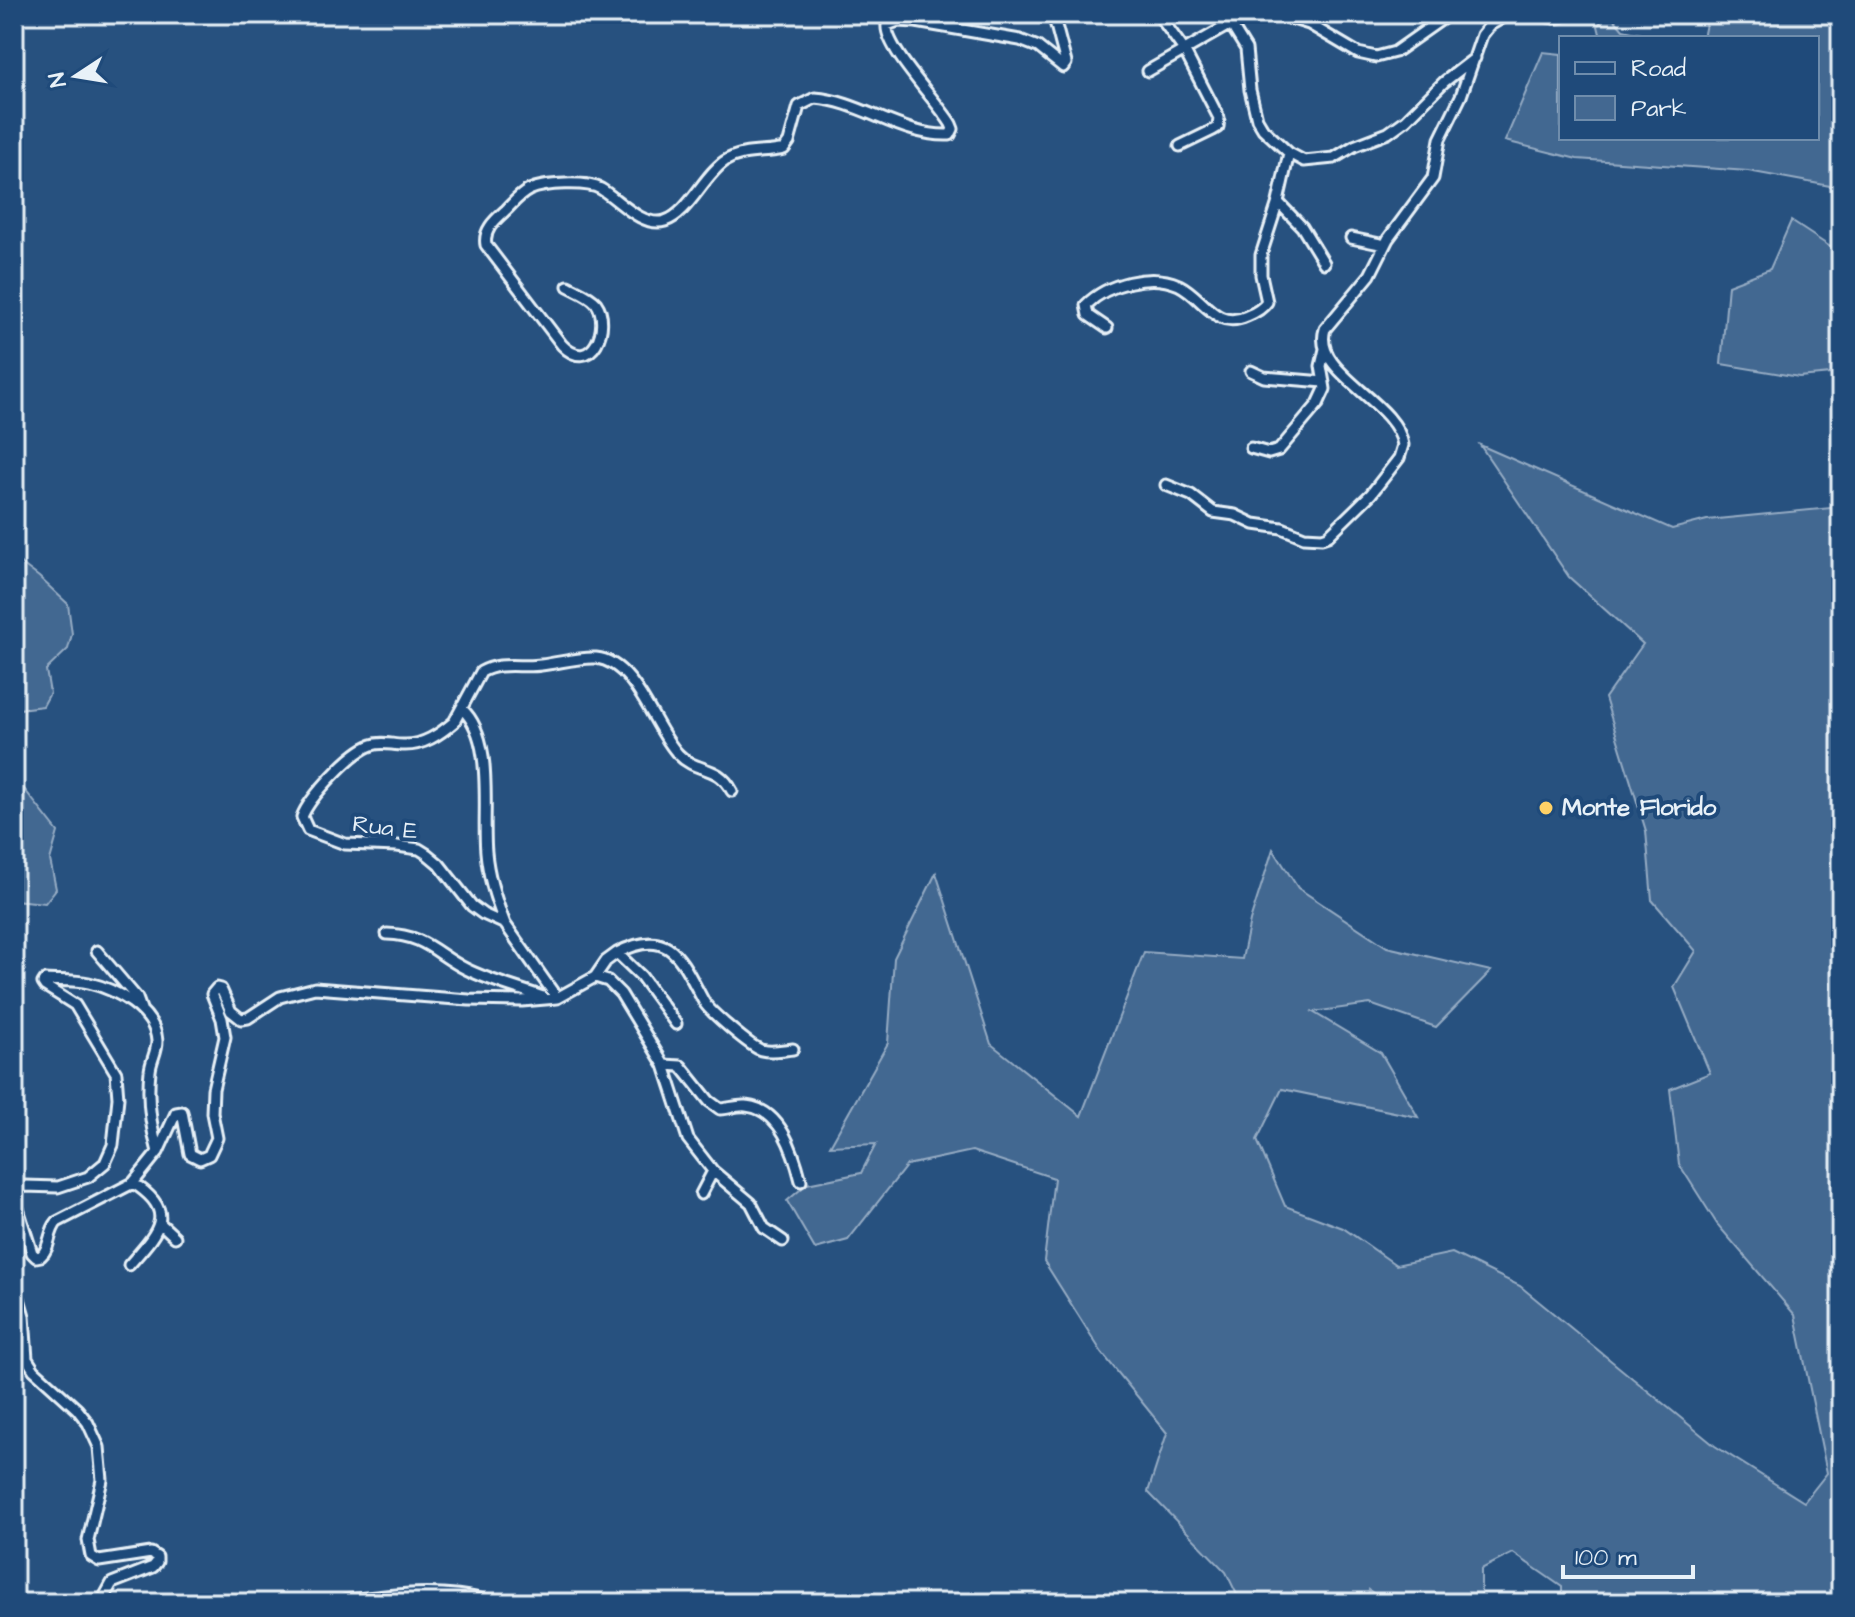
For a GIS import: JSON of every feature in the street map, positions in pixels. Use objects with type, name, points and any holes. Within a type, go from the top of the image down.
[{"type":"main road","points":[[346,1603],[428,1595],[486,1603]]},
{"type":"street","points":[[568,286],[590,298],[599,309],[598,341],[591,352],[582,355],[562,345],[486,245],[485,235],[493,223],[525,192],[556,185],[594,186],[640,215],[665,221],[677,213],[716,168],[729,159],[743,154],[784,149],[789,142],[799,106],[815,98],[843,104],[930,134],[950,135],[953,129],[951,124],[909,70],[886,31],[887,25],[898,21],[916,22],[1020,40],[1038,47],[1063,67],[1066,63],[1053,14]]},
{"type":"street","points":[[1158,14],[1184,50],[1215,106],[1220,123],[1213,130],[1180,146]]},
{"type":"street","points":[[1277,14],[1309,24],[1358,53],[1376,57],[1395,52],[1449,14]]},
{"type":"street","points":[[1166,485],[1191,495],[1213,512],[1235,515],[1254,524],[1315,538],[1328,536],[1382,481],[1399,458],[1403,445],[1398,428],[1387,413],[1339,370],[1325,349],[1322,336],[1370,275],[1385,245],[1433,178],[1440,139],[1461,96],[1485,31],[1509,14]]},
{"type":"street","points":[[1533,14],[1555,18],[1574,14]]},
{"type":"street","points":[[1148,71],[1224,27],[1233,28],[1246,49],[1250,90],[1257,119],[1263,129],[1289,153],[1304,161],[1334,158],[1347,149],[1388,133],[1475,58]]},
{"type":"street","points":[[1107,328],[1088,315],[1085,308],[1087,303],[1111,288],[1136,281],[1156,280],[1180,286],[1213,314],[1225,320],[1236,320],[1262,308],[1267,296],[1261,275],[1261,255],[1289,153]]},
{"type":"street","points":[[1278,202],[1302,227],[1324,263]]},
{"type":"street","points":[[1351,238],[1385,245]]},
{"type":"street","points":[[1251,448],[1269,453],[1279,450],[1323,398],[1321,366],[1325,349]]},
{"type":"street","points":[[1251,371],[1264,377],[1324,382]]},
{"type":"street","points":[[505,924],[497,904],[486,855],[485,778],[481,747],[470,716],[462,709],[477,678],[488,668],[599,658],[617,668],[634,684],[660,730],[679,755],[691,764],[721,775],[732,791]]},
{"type":"street","name":"Rua E","points":[[462,709],[454,722],[428,740],[414,745],[376,743],[363,749],[317,793],[303,813],[303,822],[308,830],[332,841],[419,849],[439,864],[472,906],[505,924],[554,999]]},
{"type":"street","points":[[387,934],[419,940],[465,968],[554,999]]},
{"type":"street","points":[[158,1152],[152,1125],[149,1082],[157,1039],[151,1022],[131,1002],[95,985],[44,981],[45,986],[75,1005],[111,1064],[118,1085],[110,1155],[97,1172],[58,1187],[24,1186],[14,1193],[30,1248],[36,1257],[44,1255],[53,1226],[133,1183],[158,1152],[173,1115],[178,1112],[182,1112],[185,1119],[188,1150],[194,1158],[206,1157],[216,1142],[213,1089],[225,1037],[212,994],[217,988],[221,989],[231,1011],[241,1019],[248,1018],[280,997],[315,988],[469,1000],[554,999],[595,977],[606,961],[617,953],[643,942],[657,943],[680,960],[695,981],[707,1007],[755,1047],[772,1052],[793,1049]]},
{"type":"street","points":[[97,951],[137,998],[142,1012]]},
{"type":"street","points":[[617,953],[641,976],[676,1024]]},
{"type":"street","points":[[595,977],[608,981],[621,994],[664,1065],[684,1132],[713,1171],[745,1197],[764,1228],[783,1241]]},
{"type":"street","points":[[664,1065],[681,1066],[709,1101],[720,1109],[750,1106],[774,1121],[791,1148],[801,1181]]},
{"type":"street","points":[[701,1194],[713,1171]]},
{"type":"street","points":[[133,1183],[158,1202],[161,1224],[175,1237]]},
{"type":"street","points":[[129,1265],[161,1224]]},
{"type":"street","points":[[14,1281],[24,1316],[27,1359],[34,1370],[77,1409],[88,1423],[99,1447],[102,1480],[88,1540],[91,1556],[99,1561],[151,1553],[157,1557],[153,1567],[112,1583],[101,1603]]},
{"type":"green space","points":[[1606,14],[1610,14],[1623,30],[1652,36],[1600,36],[1598,26]]},
{"type":"green space","points":[[1708,14],[1841,14],[1841,188],[1748,171],[1577,159],[1505,141],[1543,52],[1559,54],[1559,140],[1819,140],[1819,36],[1703,36]]},
{"type":"green space","points":[[1791,221],[1841,254],[1841,373],[1799,377],[1721,364],[1728,285],[1770,269]]},
{"type":"green space","points":[[1480,445],[1672,529],[1707,520],[1841,507],[1841,1603],[1562,1603],[1562,1587],[1513,1553],[1481,1569],[1481,1603],[1385,1603],[1369,1590],[1367,1603],[1241,1603],[1226,1572],[1148,1492],[1167,1433],[1102,1353],[1044,1261],[1054,1178],[972,1151],[907,1165],[848,1240],[815,1249],[787,1201],[807,1184],[861,1173],[876,1144],[830,1146],[888,1043],[894,958],[936,873],[991,1044],[1081,1116],[1144,952],[1242,959],[1250,921],[1273,849],[1298,888],[1387,947],[1491,971],[1436,1027],[1370,1004],[1313,1012],[1381,1053],[1418,1117],[1282,1089],[1257,1140],[1285,1206],[1343,1228],[1396,1265],[1452,1253],[1520,1286],[1715,1446],[1804,1502],[1827,1473],[1795,1315],[1717,1224],[1679,1164],[1670,1089],[1710,1073],[1674,987],[1696,951],[1652,900],[1646,831],[1605,698],[1643,644],[1569,577]]},
{"type":"green space","points":[[14,558],[68,604],[72,634],[68,649],[46,670],[50,693],[43,706],[19,709],[14,713]]},
{"type":"green space","points":[[14,776],[58,832],[50,860],[56,889],[45,903],[14,900]]},
{"type":"place","name":"Monte Florido","points":[[1546,808]]}]
